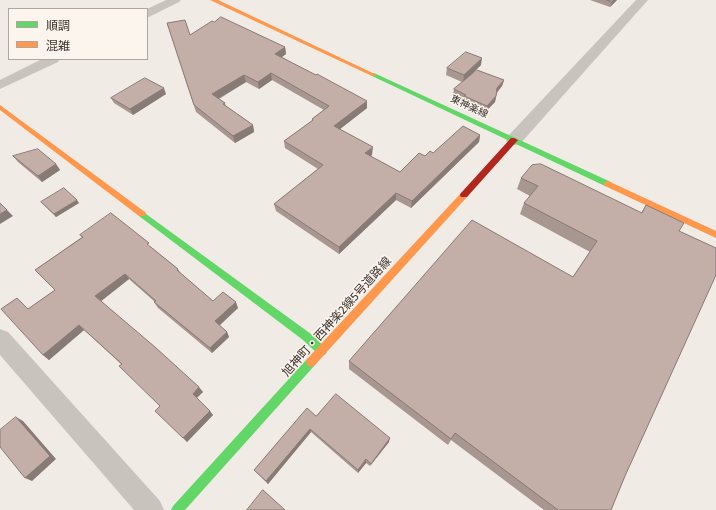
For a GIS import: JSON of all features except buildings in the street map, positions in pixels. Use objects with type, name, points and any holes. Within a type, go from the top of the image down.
[{"type":"street","points":[[148,14],[175,0]]},
{"type":"street","name":"東神楽線","points":[[213,0],[716,235]]},
{"type":"street","points":[[514,140],[642,0]]},
{"type":"street","points":[[0,85],[51,60]]},
{"type":"street","points":[[0,107],[307,337],[322,351]]},
{"type":"street","name":"旭神町・西神楽2線5号道路線","points":[[177,510],[514,140]]},
{"type":"street","points":[[0,339],[152,510]]},
{"type":"traffic: fast","points":[[374,75],[608,184]]},
{"type":"traffic: fast","points":[[142,214],[307,337],[322,351]]},
{"type":"traffic: fast","points":[[177,510],[311,362]]},
{"type":"traffic: slow","points":[[213,0],[374,75]]},
{"type":"traffic: slow","points":[[0,107],[142,214]]},
{"type":"traffic: slow","points":[[608,184],[716,235]]},
{"type":"traffic: slow","points":[[311,362],[464,195]]},
{"type":"traffic: jam","points":[[464,195],[514,140]]}]
